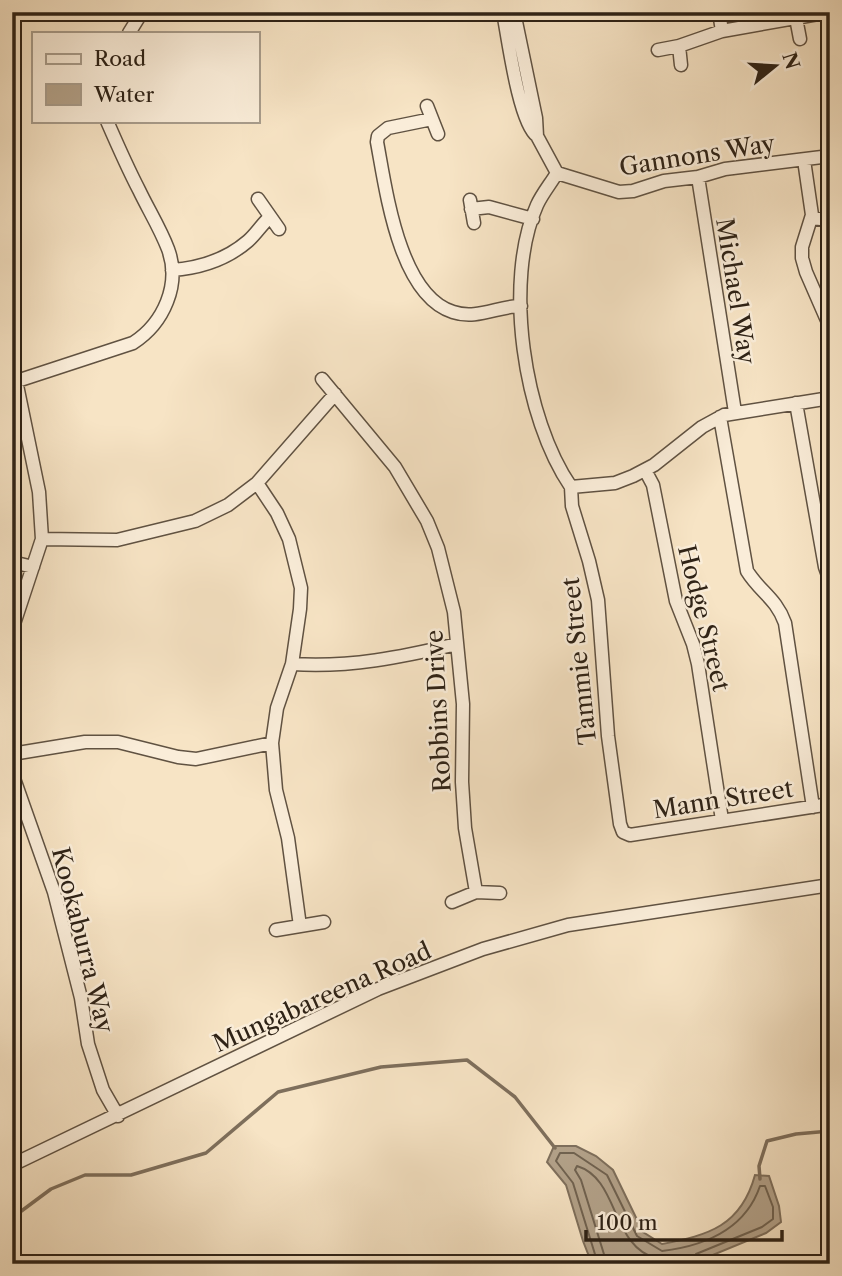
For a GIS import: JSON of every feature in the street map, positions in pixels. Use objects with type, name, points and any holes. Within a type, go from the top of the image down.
[{"type":"street","points":[[130,32],[142,12]]},
{"type":"street","points":[[503,12],[520,98],[530,131],[537,136]]},
{"type":"street","points":[[514,12],[536,118],[537,136],[557,173],[537,204],[527,234],[522,277],[525,367],[550,450],[570,487],[615,483],[645,470],[688,437],[720,417],[735,412],[830,398]]},
{"type":"street","points":[[719,12],[722,31]]},
{"type":"street","points":[[658,50],[722,31],[818,14]]},
{"type":"street","points":[[796,18],[800,39]]},
{"type":"street","points":[[678,46],[681,65]]},
{"type":"street","points":[[427,106],[438,134]]},
{"type":"street","points":[[432,119],[388,128],[382,131],[377,142],[397,237],[409,268],[428,294],[441,307],[454,313],[482,315],[500,308],[522,306]]},
{"type":"street","points":[[17,381],[118,349],[145,335],[161,317],[166,304],[172,282],[168,249],[107,122]]},
{"type":"street","name":"Gannons Way","points":[[557,173],[619,192],[648,188],[664,181],[698,177],[725,169],[830,156]]},
{"type":"street","name":"Gannons Way","points":[[804,160],[811,218],[802,247],[802,258],[829,319]]},
{"type":"street","name":"Michael Way","points":[[698,177],[735,412]]},
{"type":"street","points":[[258,199],[279,229]]},
{"type":"street","points":[[474,223],[471,205],[533,219]]},
{"type":"street","points":[[172,270],[191,268],[228,256],[249,240],[270,217]]},
{"type":"street","points":[[811,218],[830,220]]},
{"type":"street","points":[[12,361],[39,492],[42,539],[12,630]]},
{"type":"street","name":"Robbins Drive","points":[[322,379],[396,467],[427,521],[438,548],[454,612],[463,704],[462,782],[476,892]]},
{"type":"street","points":[[42,539],[117,540],[195,521],[228,505],[257,483],[335,394]]},
{"type":"street","points":[[796,403],[830,581]]},
{"type":"street","points":[[720,417],[747,571],[753,581],[775,601],[785,623],[813,807]]},
{"type":"street","name":"Hodge Street","points":[[645,470],[653,485],[676,601],[698,664],[722,820]]},
{"type":"street","points":[[257,483],[277,513],[289,539],[301,588],[292,664],[277,708],[272,743],[275,790],[288,838],[299,926]]},
{"type":"street","name":"Tammie Street","points":[[570,487],[572,506],[598,600],[608,736],[623,832]]},
{"type":"street","points":[[12,562],[33,567]]},
{"type":"street","points":[[292,664],[347,665],[395,659],[457,644]]},
{"type":"street","points":[[12,754],[85,743],[118,742],[196,759],[272,743]]},
{"type":"street","name":"Kookaburra Way","points":[[12,773],[54,891],[81,998],[88,1044],[103,1090],[118,1115]]},
{"type":"street","name":"Mann Street","points":[[623,832],[630,835],[830,804]]},
{"type":"street","name":"Mungabareena Road","points":[[12,1165],[378,989],[484,949],[568,925],[830,885]]},
{"type":"street","points":[[452,902],[476,892],[500,893]]},
{"type":"street","points":[[276,930],[324,922]]},
{"type":"water","points":[[554,1146],[576,1146],[596,1156],[613,1170],[643,1232],[662,1244],[708,1232],[732,1217],[749,1192],[755,1175],[769,1176],[779,1206],[781,1222],[766,1233],[691,1264],[592,1264],[566,1185],[547,1162]]},
{"type":"waterway","points":[[12,1218],[51,1189],[85,1175],[131,1175],[206,1153],[278,1092],[381,1067],[467,1060],[515,1097],[555,1148]]},
{"type":"waterway","points":[[760,1179],[759,1166],[767,1141],[796,1134],[830,1131]]}]
